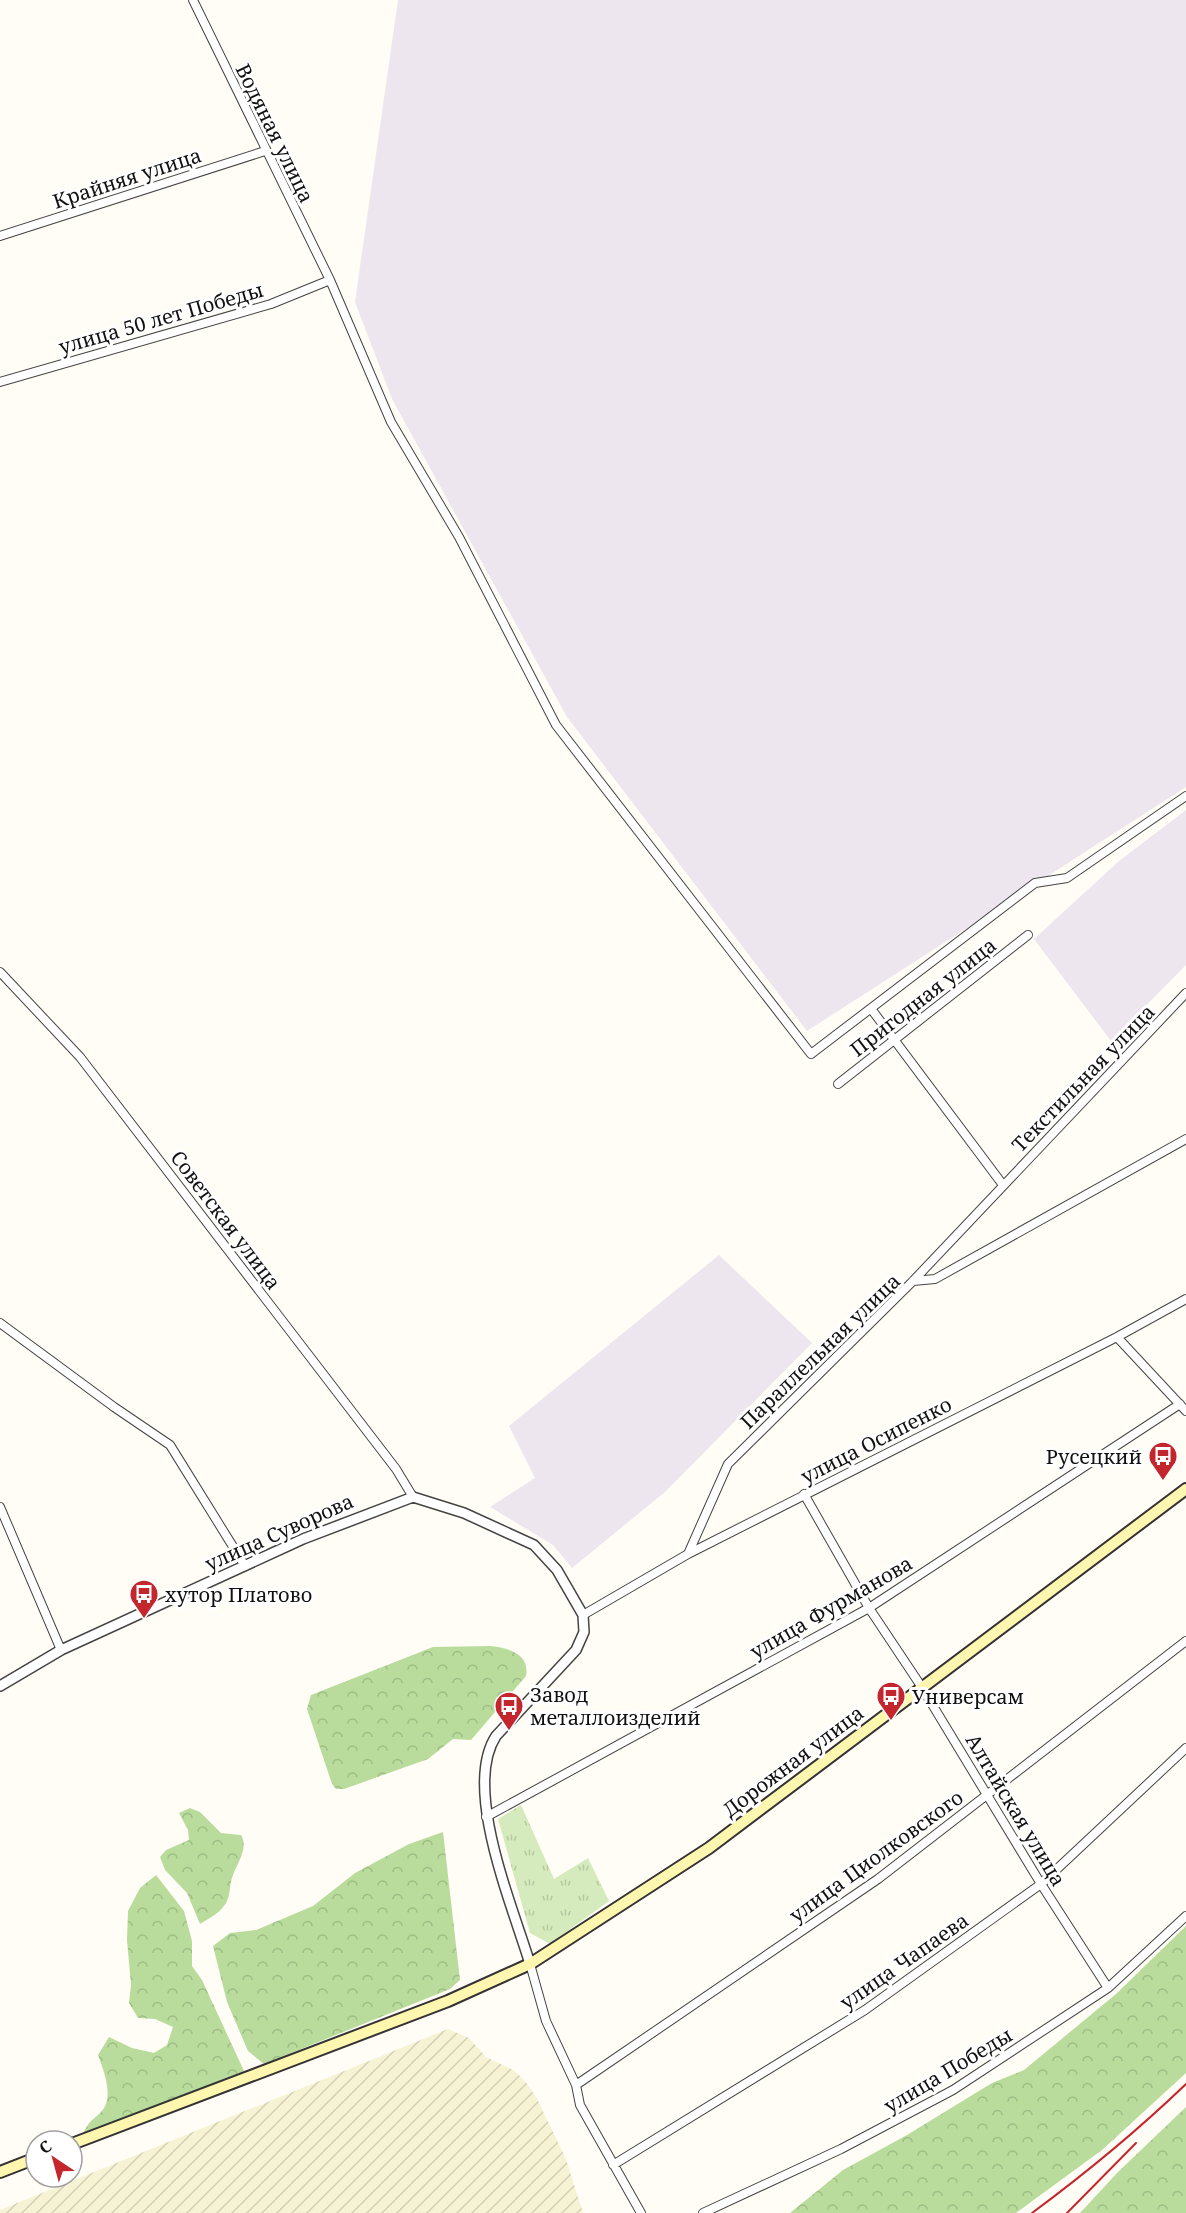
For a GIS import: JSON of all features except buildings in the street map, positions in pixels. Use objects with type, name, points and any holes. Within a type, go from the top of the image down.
[{"type":"main road","name":"Дорожная улица","points":[[84,2139],[448,2001],[530,1964],[709,1848],[921,1686],[1186,1489]]},
{"type":"main road","points":[[0,2172],[24,2163]]},
{"type":"street","name":"Водяная улица","points":[[193,0],[330,280],[391,422],[459,537],[556,725],[811,1054],[872,1010]]},
{"type":"street","name":"Крайняя улица","points":[[0,236],[265,151]]},
{"type":"street","name":"улица 50 лет Победы","points":[[0,382],[272,304],[330,280]]},
{"type":"street","points":[[1003,1185],[872,1010],[1035,884],[1067,878],[1186,796]]},
{"type":"street","name":"Пригодная улица","points":[[838,1084],[1028,935]]},
{"type":"street","name":"Советская улица","points":[[0,972],[80,1057],[396,1469],[414,1497]]},
{"type":"street","name":"Текстильная улица","points":[[913,1281],[1186,993]]},
{"type":"street","name":"Параллельная улица","points":[[688,1554],[728,1464],[913,1281],[935,1279],[1186,1139]]},
{"type":"street","name":"улица Осипенко","points":[[583,1615],[688,1554],[1186,1299]]},
{"type":"street","points":[[0,1323],[114,1407],[170,1444],[245,1566]]},
{"type":"street","points":[[1117,1336],[1183,1407]]},
{"type":"street","name":"улица Фурманова","points":[[486,1817],[869,1608],[1183,1407]]},
{"type":"street","name":"Алтайская улица","points":[[804,1494],[869,1608],[921,1686],[1041,1884],[1108,1988]]},
{"type":"street","points":[[414,1497],[464,1513],[534,1545],[556,1570],[583,1615],[584,1632],[576,1650],[489,1746],[483,1780],[486,1817],[546,2021],[576,2085],[580,2105],[641,2213]]},
{"type":"street","name":"улица Суворова","points":[[0,1686],[61,1650],[245,1566],[354,1517],[414,1497]]},
{"type":"street","points":[[0,1508],[61,1650]]},
{"type":"street","name":"улица Циолковского","points":[[576,2085],[878,1879],[1186,1641]]},
{"type":"street","name":"улица Чапаева","points":[[613,2164],[865,2010],[1041,1884],[1186,1748]]},
{"type":"street","name":"улица Победы","points":[[703,2213],[841,2150],[953,2090],[1108,1988],[1186,1916]]},
{"type":"shaded area","points":[[398,0],[1186,0],[1186,787],[807,1031],[567,717],[392,399],[355,302]]},
{"type":"shaded area","points":[[1186,810],[1186,965],[1111,1041],[1034,939],[1119,861]]},
{"type":"shaded area","points":[[719,1255],[812,1343],[665,1492],[572,1568],[553,1545],[490,1507],[535,1478],[509,1426]]},
{"type":"shaded area","points":[[448,2029],[469,2038],[486,2057],[513,2070],[525,2081],[536,2097],[566,2159],[583,2213],[0,2213],[0,2210],[52,2189],[84,2189],[84,2176]]},
{"type":"green space","points":[[491,1646],[505,1648],[521,1657],[525,1662],[526,1676],[471,1740],[453,1739],[428,1759],[344,1789],[336,1789],[332,1784],[307,1709],[311,1695],[433,1647]]},
{"type":"green space","points":[[521,1805],[554,1879],[588,1858],[609,1901],[550,1944],[530,1933],[498,1819]]},
{"type":"green space","points":[[190,1808],[200,1812],[221,1833],[241,1835],[244,1845],[224,1907],[200,1924],[187,1893],[165,1870],[160,1857],[166,1850],[189,1840],[188,1830],[179,1813]]},
{"type":"green space","points":[[443,1832],[460,1980],[450,1989],[264,2064],[248,2051],[227,2002],[213,1946],[230,1933],[256,1930],[313,1906],[355,1873],[409,1844]]},
{"type":"green space","points":[[156,1875],[184,1911],[192,1941],[192,1966],[202,1980],[244,2071],[84,2134],[88,2124],[101,2112],[107,2102],[106,2081],[98,2055],[109,2037],[132,2048],[154,2053],[167,2045],[173,2027],[155,2019],[138,2018],[129,2003],[131,1985],[127,1940],[128,1911],[140,1888]]},
{"type":"green space","points":[[1186,1926],[1186,2073],[1102,2150],[1016,2213],[790,2213],[843,2170],[907,2135],[992,2083],[1024,2070],[1116,1994]]},
{"type":"green space","points":[[1186,2107],[1186,2213],[1080,2213],[1117,2173]]},
{"type":"railway","points":[[1032,2213],[1111,2151],[1186,2084]]},
{"type":"railway","points":[[1067,2213],[1136,2143]]},
{"type":"place","name":"Русецкий","points":[[1163,1482]]},
{"type":"place","name":"хутор Платово","points":[[144,1620]]},
{"type":"place","name":"Универсам","points":[[891,1722]]},
{"type":"place","name":"Завод металлоизделий","points":[[509,1732]]}]
